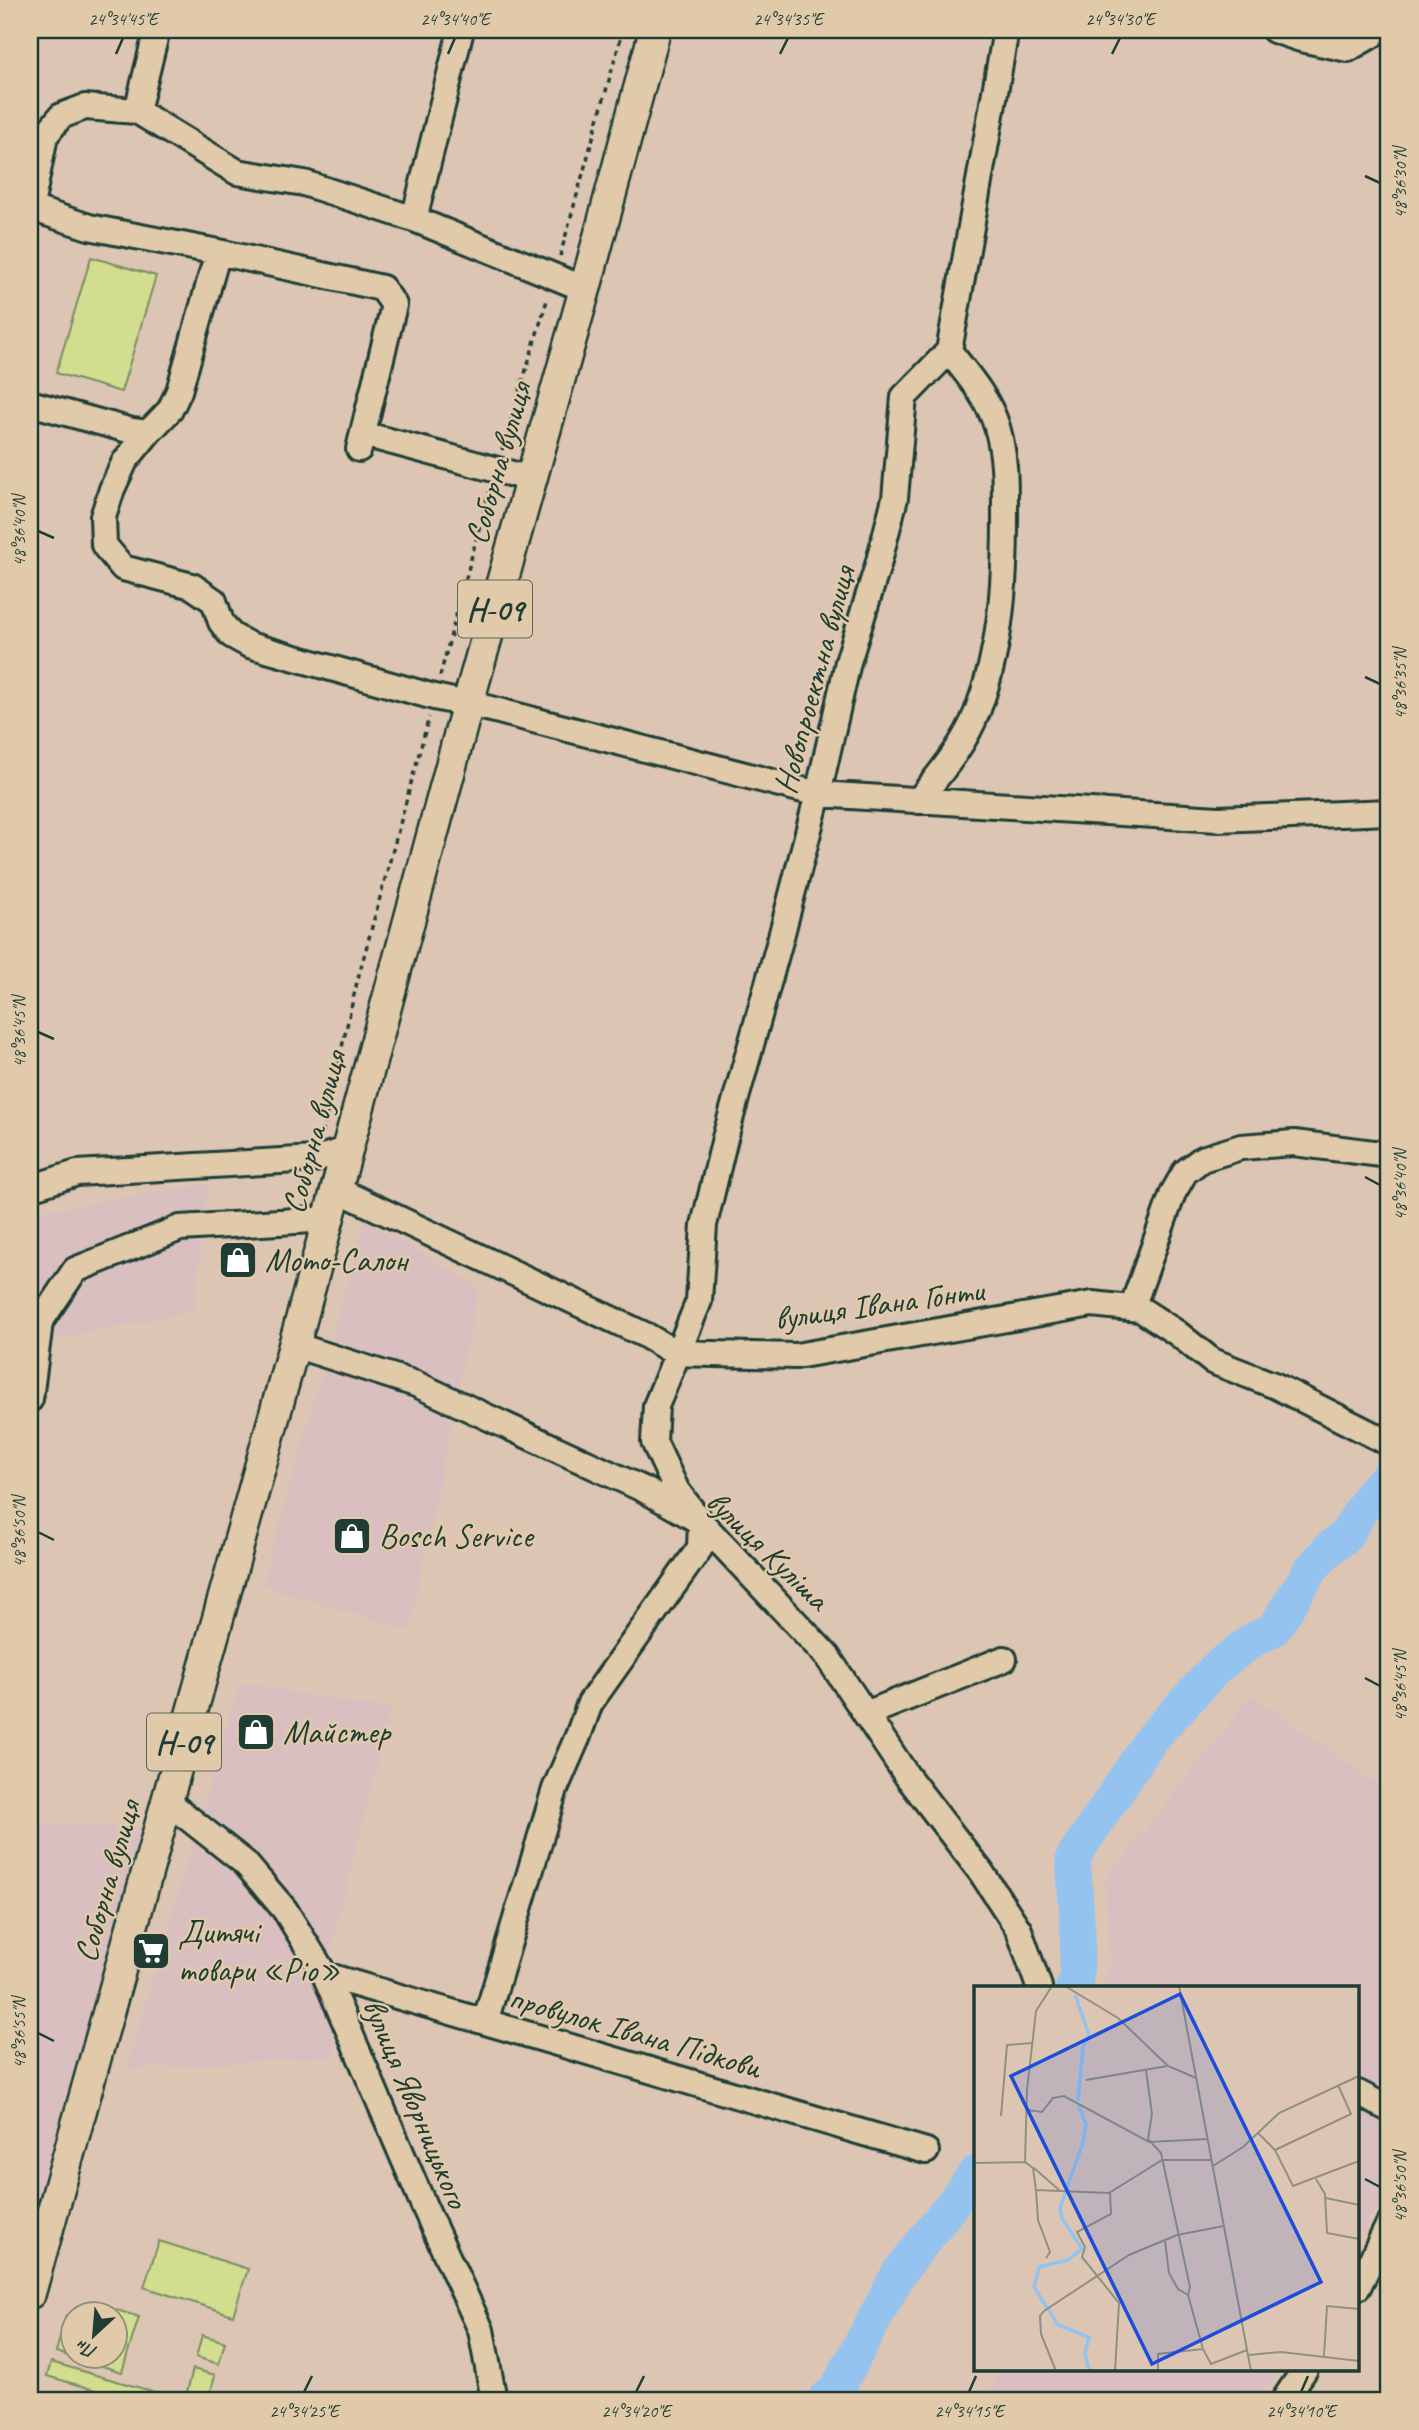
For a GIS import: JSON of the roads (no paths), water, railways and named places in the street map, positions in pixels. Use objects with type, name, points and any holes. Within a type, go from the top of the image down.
[{"type":"main road","name":"Соборна вулиця","points":[[30,2293],[338,1190],[468,703],[655,30]]},
{"type":"street","points":[[137,111],[157,30]]},
{"type":"street","points":[[414,219],[461,30]]},
{"type":"street","points":[[918,801],[964,740],[977,712],[1001,616],[1006,474],[997,426],[974,382],[949,351],[1006,30]]},
{"type":"street","points":[[1274,30],[1348,49],[1372,36],[1375,30]]},
{"type":"street","points":[[531,480],[496,470],[361,442],[394,305],[382,288],[89,227],[30,210],[45,136],[61,116],[85,107],[137,111],[237,172],[304,183],[414,219],[585,289]]},
{"type":"street","points":[[218,252],[179,391],[170,410],[125,461],[103,517],[104,545],[123,568],[191,586],[214,600],[221,622],[231,635],[249,645],[434,697],[468,703],[818,794],[1218,819],[1389,811]]},
{"type":"street","name":"Новопроектна вулиця","points":[[701,1522],[677,1491],[654,1442],[656,1406],[699,1301],[704,1224],[818,794],[848,662],[878,565],[894,498],[904,397],[949,351]]},
{"type":"street","points":[[30,403],[148,433]]},
{"type":"street","points":[[1132,1308],[1172,1193],[1185,1172],[1202,1159],[1241,1147],[1294,1143],[1389,1155]]},
{"type":"street","points":[[30,1188],[77,1173],[315,1159],[347,1150]]},
{"type":"street","name":"вулиця Івана Гонти","points":[[338,1190],[645,1335],[676,1353],[796,1356],[1093,1304],[1132,1308],[1140,1309],[1178,1333],[1212,1361],[1276,1387],[1381,1439]]},
{"type":"street","points":[[30,1399],[40,1322],[75,1270],[180,1228],[329,1219]]},
{"type":"street","name":"вулиця Куліша","points":[[295,1345],[416,1384],[646,1490],[701,1522],[827,1656],[907,1776],[981,1871],[1019,1930],[1039,1986]]},
{"type":"street","points":[[485,2022],[555,1789],[590,1703],[700,1548],[701,1522]]},
{"type":"street","points":[[866,1714],[1004,1659]]},
{"type":"street","name":"вулиця Яворницького","points":[[168,1802],[244,1863],[285,1910],[326,1975],[424,2206],[481,2330],[494,2400]]},
{"type":"street","name":"провулок Івана Підкови","points":[[326,1975],[926,2151]]},
{"type":"street","points":[[1360,2094],[1389,2109]]},
{"type":"street","points":[[1360,2283],[1389,2224]]},
{"type":"street","points":[[1284,2400],[1304,2370]]},
{"type":"waterway","points":[[1073,1986],[1078,1934],[1073,1858],[1151,1739],[1217,1667],[1253,1640],[1274,1629],[1311,1569],[1331,1547],[1344,1538],[1373,1491],[1389,1476]]},
{"type":"waterway","points":[[824,2400],[836,2391],[899,2273],[974,2176]]},
{"type":"place","name":"Мото-Салон","points":[[238,1260]]},
{"type":"place","name":"Bosch Service","points":[[352,1536]]},
{"type":"place","name":"Майстер","points":[[256,1732]]},
{"type":"place","name":"Дитячі товари «Ріо»","points":[[151,1951]]}]
